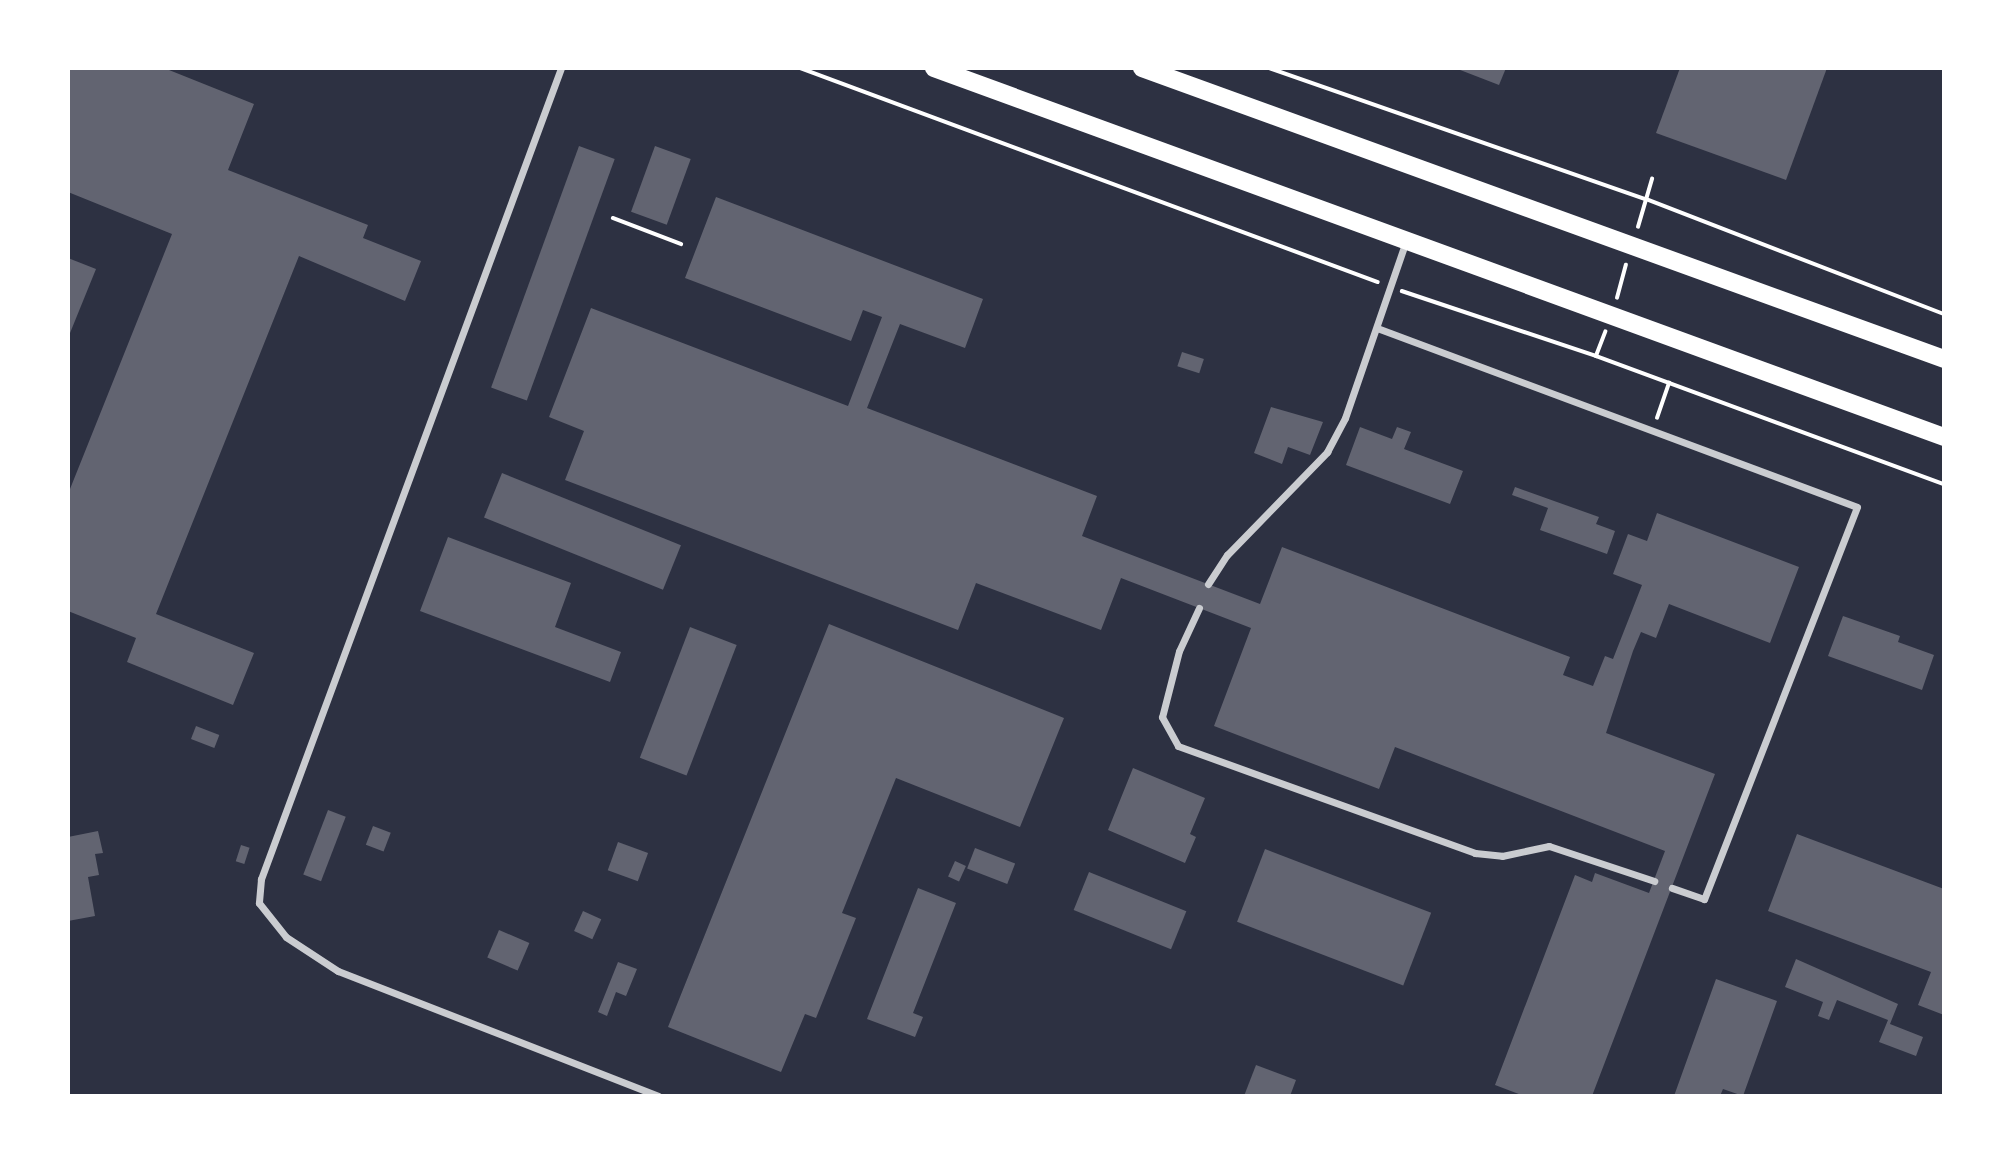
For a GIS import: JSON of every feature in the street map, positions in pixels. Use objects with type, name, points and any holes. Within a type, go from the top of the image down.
[{"type":"main road","points":[[934,68],[1944,437]]},
{"type":"main road","points":[[1142,68],[1944,359]]},
{"type":"street","points":[[561,68],[261,879],[259,903],[286,937],[338,971],[658,1096]]},
{"type":"street","points":[[1208,584],[1227,555],[1327,452],[1345,418],[1406,241]]},
{"type":"street","points":[[1377,328],[1653,428],[1857,507],[1704,899],[1672,888]]},
{"type":"street","points":[[1199,608],[1178,651],[1162,717],[1178,746],[1475,853],[1502,856],[1549,846],[1654,881]]},
{"type":"path","points":[[800,68],[1390,286],[1597,356],[1944,484]]},
{"type":"path","points":[[1269,68],[1646,199],[1944,314]]},
{"type":"path","points":[[1597,356],[1652,179]]},
{"type":"path","points":[[613,218],[681,244]]},
{"type":"path","points":[[1653,428],[1669,383]]},
{"type":"building","points":[[68,68],[164,68],[254,104],[228,170],[368,225],[363,238],[421,261],[405,301],[299,256],[156,614],[254,653],[233,705],[127,662],[136,638],[68,611],[68,494],[172,234],[68,192]]},
{"type":"building","points":[[1455,68],[1506,68],[1499,85]]},
{"type":"building","points":[[1680,68],[1827,68],[1786,180],[1656,133]]},
{"type":"building","points":[[579,146],[615,159],[527,400],[491,388]]},
{"type":"building","points":[[655,146],[691,159],[667,225],[631,212]]},
{"type":"building","points":[[716,197],[983,299],[965,348],[900,324],[867,408],[1097,496],[1082,536],[1260,604],[1282,547],[1570,657],[1563,675],[1593,686],[1605,656],[1613,659],[1642,585],[1613,574],[1628,534],[1647,541],[1657,513],[1799,567],[1770,643],[1669,604],[1656,638],[1641,632],[1633,651],[1606,733],[1715,774],[1592,1096],[1524,1096],[1495,1085],[1575,875],[1592,882],[1595,873],[1649,893],[1665,851],[1395,747],[1379,789],[1214,726],[1251,628],[1121,578],[1101,630],[976,583],[958,630],[565,480],[584,431],[549,417],[591,308],[848,406],[882,317],[863,310],[851,341],[685,278]]},
{"type":"building","points":[[68,258],[96,269],[68,338]]},
{"type":"building","points":[[1182,352],[1204,359],[1199,373],[1177,366]]},
{"type":"building","points":[[1271,407],[1323,422],[1310,455],[1288,447],[1282,464],[1254,453]]},
{"type":"building","points":[[1360,427],[1392,439],[1397,427],[1411,432],[1404,449],[1463,471],[1450,504],[1346,465]]},
{"type":"building","points":[[502,473],[681,545],[663,590],[484,518]]},
{"type":"building","points":[[1515,487],[1599,517],[1596,524],[1615,531],[1607,554],[1540,530],[1548,508],[1512,495]]},
{"type":"building","points":[[448,537],[571,583],[555,627],[621,652],[610,682],[420,611]]},
{"type":"building","points":[[1843,616],[1900,636],[1898,642],[1934,655],[1922,690],[1828,656]]},
{"type":"building","points":[[829,624],[1064,718],[1020,827],[896,778],[842,913],[856,918],[816,1018],[805,1014],[781,1072],[668,1027]]},
{"type":"building","points":[[690,627],[737,645],[687,776],[640,758]]},
{"type":"building","points":[[196,726],[219,735],[214,748],[191,739]]},
{"type":"building","points":[[1133,768],[1205,798],[1190,834],[1196,837],[1185,863],[1108,830]]},
{"type":"building","points":[[328,810],[346,817],[321,881],[303,874]]},
{"type":"building","points":[[373,826],[391,833],[384,851],[366,845]]},
{"type":"building","points":[[98,831],[103,853],[95,854],[99,875],[88,877],[95,916],[68,921],[68,837]]},
{"type":"building","points":[[1797,834],[1944,889],[1944,1015],[1918,1005],[1931,972],[1768,911]]},
{"type":"building","points":[[618,842],[648,853],[638,881],[608,870]]},
{"type":"building","points":[[241,845],[250,848],[244,864],[236,861]]},
{"type":"building","points":[[975,848],[1015,863],[1007,884],[967,869]]},
{"type":"building","points":[[1265,849],[1431,913],[1403,986],[1237,922]]},
{"type":"building","points":[[955,861],[966,866],[959,881],[948,877]]},
{"type":"building","points":[[1089,872],[1186,911],[1171,949],[1074,910]]},
{"type":"building","points":[[918,888],[956,903],[913,1013],[923,1017],[915,1037],[867,1019]]},
{"type":"building","points":[[583,911],[601,919],[592,939],[574,931]]},
{"type":"building","points":[[499,930],[529,943],[518,971],[487,958]]},
{"type":"building","points":[[1796,959],[1898,1004],[1890,1024],[1923,1037],[1916,1056],[1879,1042],[1888,1020],[1837,1000],[1829,1020],[1818,1016],[1823,1002],[1785,987]]},
{"type":"building","points":[[618,962],[637,969],[626,996],[616,992],[607,1016],[598,1012]]},
{"type":"building","points":[[1716,979],[1777,1001],[1743,1096],[1723,1089],[1720,1096],[1674,1096]]},
{"type":"building","points":[[1256,1065],[1296,1080],[1290,1096],[1244,1096]]}]
